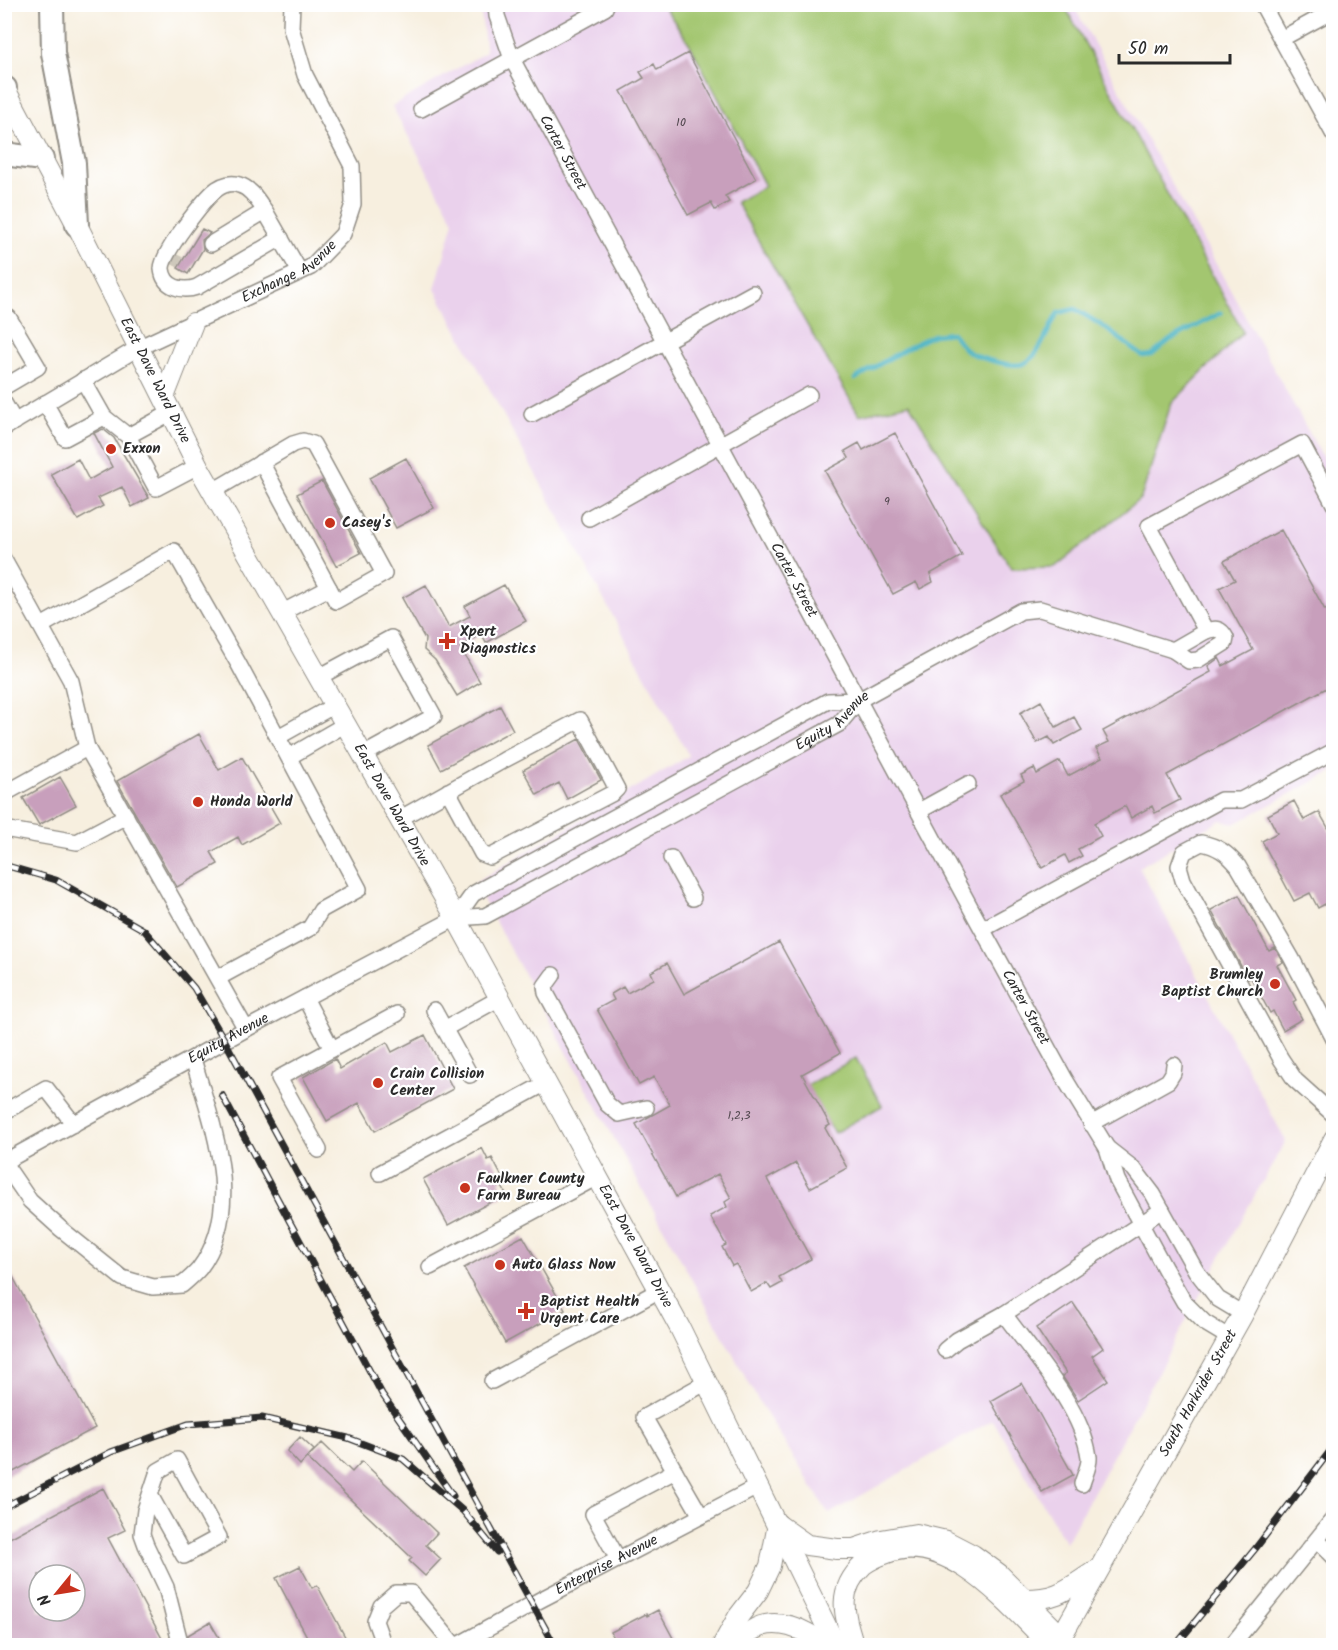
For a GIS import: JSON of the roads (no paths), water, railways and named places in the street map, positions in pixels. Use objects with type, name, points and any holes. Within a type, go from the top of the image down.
[{"type":"highway","points":[[52,4],[53,52],[74,163],[77,225]]},
{"type":"highway","points":[[4,154],[42,159]]},
{"type":"main road","name":"East Dave Ward Drive","points":[[5,88],[77,225],[198,466],[456,918],[660,1290],[778,1524],[836,1646]]},
{"type":"main road","points":[[168,404],[193,323]]},
{"type":"main road","name":"South Harkrider Street","points":[[1056,1642],[1244,1314],[1334,1139]]},
{"type":"main road","points":[[722,1646],[738,1617],[758,1591],[770,1566],[778,1524],[807,1545],[837,1549],[854,1549],[881,1540],[916,1534],[946,1541],[973,1555],[990,1568],[1020,1606],[1056,1642]]},
{"type":"main road","points":[[854,1646],[845,1616],[844,1597],[851,1576],[870,1559],[896,1549],[924,1549],[953,1559],[1020,1606],[1027,1646]]},
{"type":"main road","points":[[1020,1606],[1055,1596],[1099,1568]]},
{"type":"main road","points":[[739,1646],[750,1631],[768,1624],[792,1626],[812,1634],[825,1646]]},
{"type":"street","name":"Exchange Avenue","points":[[10,425],[138,348],[311,267],[343,234],[353,204],[352,166],[305,75],[291,28],[292,4]]},
{"type":"street","name":"Carter Street","points":[[496,4],[497,16],[512,59],[983,929],[1091,1124],[1107,1148],[1117,1180],[1140,1223],[1184,1302],[1205,1323],[1230,1338]]},
{"type":"street","points":[[1262,4],[1334,135]]},
{"type":"street","points":[[421,109],[605,8]]},
{"type":"street","points":[[1281,39],[1334,10]]},
{"type":"street","points":[[281,238],[197,286],[186,290],[170,284],[172,258],[206,199],[226,184],[238,184],[247,189],[264,211],[281,238],[300,272]]},
{"type":"street","points":[[211,244],[264,211]]},
{"type":"street","points":[[532,414],[753,293]]},
{"type":"street","points":[[4,318],[9,318],[38,367],[4,387]]},
{"type":"street","points":[[83,380],[105,417],[128,436],[156,488],[198,466]]},
{"type":"street","points":[[589,518],[809,395]]},
{"type":"street","points":[[4,403],[10,425]]},
{"type":"street","points":[[45,403],[65,438],[105,417]]},
{"type":"street","points":[[128,436],[168,404]]},
{"type":"street","points":[[213,491],[261,462],[293,444],[303,441],[313,444],[384,574],[336,601],[261,462]]},
{"type":"street","points":[[1206,631],[1149,526],[1302,444],[1334,504]]},
{"type":"street","points":[[41,626],[174,551],[289,757],[359,889],[321,910],[310,928],[218,978]]},
{"type":"street","points":[[4,560],[71,681],[87,748],[246,1029]]},
{"type":"street","points":[[283,612],[329,588]]},
{"type":"street","points":[[859,700],[1021,610],[1040,609],[1173,650],[1189,661],[1198,660],[1225,643],[1226,638],[1216,629],[1206,631],[1173,650]]},
{"type":"street","points":[[319,677],[391,638],[434,717],[363,755]]},
{"type":"street","name":"Equity Avenue","points":[[456,918],[473,894],[828,701],[859,700]]},
{"type":"street","name":"Equity Avenue","points":[[4,1163],[246,1029],[456,918],[485,916],[839,724],[859,700]]},
{"type":"street","points":[[278,737],[335,705]]},
{"type":"street","points":[[399,819],[448,791],[580,720],[617,789],[490,857],[482,854],[448,791]]},
{"type":"street","points":[[795,720],[807,741]]},
{"type":"street","points":[[289,757],[346,724]]},
{"type":"street","points":[[4,794],[87,748]]},
{"type":"street","points":[[983,929],[1221,800],[1241,800],[1334,751]]},
{"type":"street","points":[[919,811],[968,784]]},
{"type":"street","points":[[629,809],[641,831]]},
{"type":"street","points":[[4,829],[77,842],[126,816]]},
{"type":"street","points":[[1334,1039],[1238,866],[1227,853],[1215,846],[1201,843],[1184,852],[1179,866],[1183,880],[1281,1059],[1295,1080],[1334,1115]]},
{"type":"street","points":[[671,858],[693,898]]},
{"type":"street","points":[[553,975],[545,986],[546,993],[607,1104],[619,1114],[646,1108]]},
{"type":"street","points":[[305,998],[332,1049]]},
{"type":"street","points":[[444,1029],[500,998]]},
{"type":"street","points":[[434,1010],[470,1075]]},
{"type":"street","points":[[319,1150],[279,1078],[397,1014]]},
{"type":"street","points":[[4,1163],[30,1201],[122,1278],[153,1287],[182,1285],[199,1268],[215,1240],[223,1197],[220,1153],[193,1059]]},
{"type":"street","points":[[1091,1124],[1168,1081],[1173,1073],[1174,1065]]},
{"type":"street","points":[[380,1173],[546,1083]]},
{"type":"street","points":[[4,1112],[46,1088],[74,1124]]},
{"type":"street","name":"Carter Street","points":[[1107,1148],[1134,1169],[1162,1210],[1196,1271],[1218,1299],[1244,1314]]},
{"type":"street","points":[[430,1267],[597,1177]]},
{"type":"street","points":[[945,1350],[957,1340],[1004,1314],[1162,1210]]},
{"type":"street","points":[[492,1381],[660,1290]]},
{"type":"street","points":[[1004,1314],[1078,1419],[1090,1459],[1082,1484]]},
{"type":"street","points":[[701,1516],[644,1417],[707,1382]]},
{"type":"street","points":[[150,1495],[184,1556],[219,1537],[177,1460],[158,1471],[150,1495],[146,1510],[142,1534],[166,1587],[181,1646]]},
{"type":"street","points":[[618,1559],[593,1514],[675,1471]]},
{"type":"street","name":"Enterprise Avenue","points":[[455,1646],[759,1486]]},
{"type":"street","points":[[1231,1646],[1334,1518]]},
{"type":"street","points":[[1317,1540],[1334,1557]]},
{"type":"street","points":[[384,1646],[375,1621],[381,1606],[396,1593],[411,1593],[455,1646]]},
{"type":"waterway","points":[[855,379],[933,335],[952,333],[967,351],[979,357],[1005,364],[1025,363],[1040,348],[1058,313],[1075,309],[1143,356],[1152,355],[1170,340],[1221,313]]},
{"type":"tunnel","points":[[171,264],[176,254]]},
{"type":"railway","points":[[4,865],[56,880],[144,930],[194,988],[555,1646]]},
{"type":"railway","points":[[222,1095],[382,1394],[453,1496]]},
{"type":"railway","points":[[4,1507],[111,1452],[188,1424],[262,1418],[348,1438],[403,1459],[463,1511],[497,1552]]},
{"type":"railway","points":[[1175,1646],[1255,1549],[1334,1446]]},
{"type":"place","name":"Exxon","points":[[111,449]]},
{"type":"place","name":"Casey's","points":[[330,523]]},
{"type":"place","name":"Xpert Diagnostics","points":[[447,641]]},
{"type":"place","name":"Honda World","points":[[198,802]]},
{"type":"place","name":"Brumley Baptist Church","points":[[1275,984]]},
{"type":"place","name":"Crain Collision Center","points":[[378,1083]]},
{"type":"place","name":"Faulkner County Farm Bureau","points":[[465,1188]]},
{"type":"place","name":"Auto Glass Now","points":[[500,1265]]},
{"type":"place","name":"Baptist Health Urgent Care","points":[[526,1311]]}]
